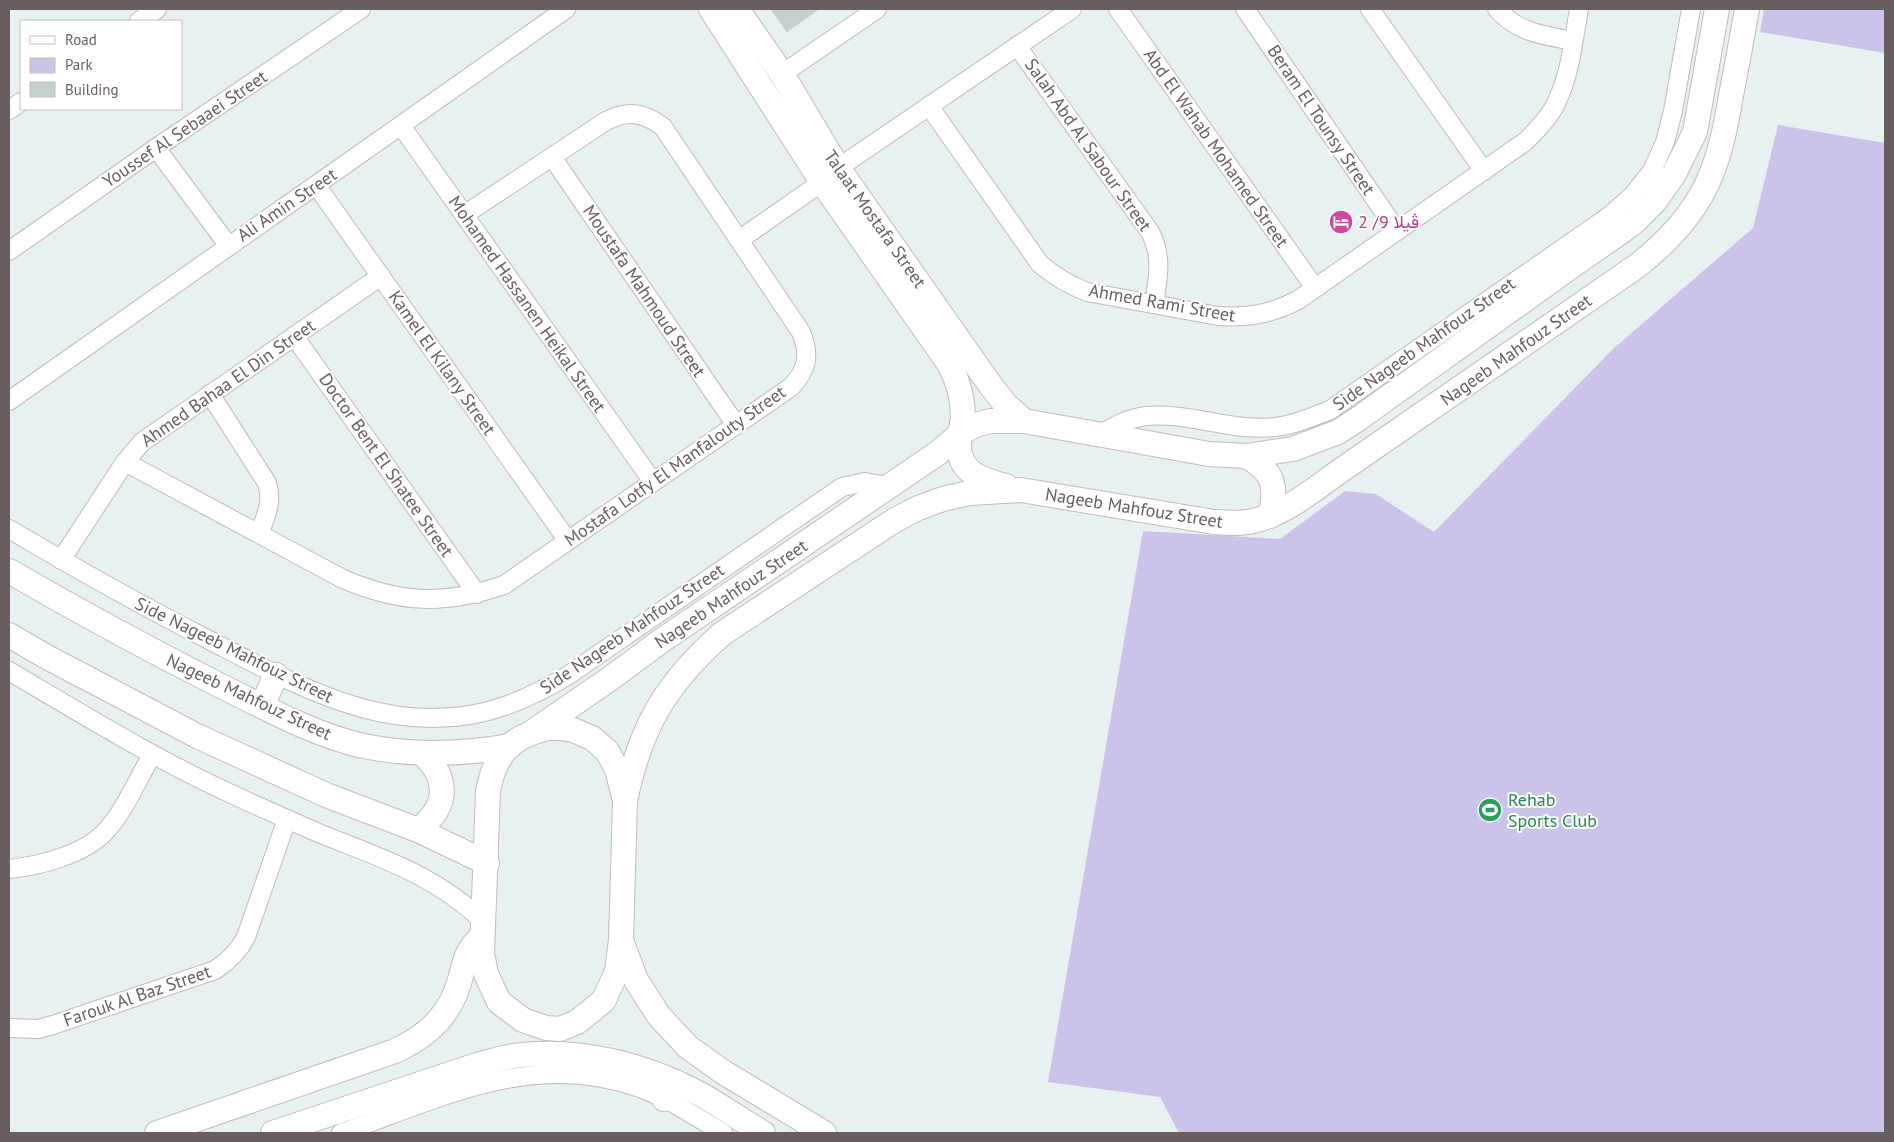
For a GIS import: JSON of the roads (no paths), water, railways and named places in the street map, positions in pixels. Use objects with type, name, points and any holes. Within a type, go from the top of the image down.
[{"type":"street","points":[[140,20],[157,9]]},
{"type":"street","name":"Youssef Al Sebaaei Street","points":[[9,251],[156,148],[361,9]]},
{"type":"street","name":"Ali Amin Street","points":[[9,401],[228,245],[402,126],[564,9]]},
{"type":"street","name":"Talaat Mostafa Street","points":[[711,9],[830,175],[990,386],[1006,405],[1024,421]]},
{"type":"street","name":"Talaat Mostafa Street","points":[[737,9],[782,74],[830,175],[956,377],[961,397],[962,418],[959,453],[963,463],[969,471],[978,477],[1020,490]]},
{"type":"street","points":[[782,74],[877,9]]},
{"type":"street","points":[[739,240],[929,106],[1072,9]]},
{"type":"street","name":"Abd El Wahab Mohamed Street","points":[[1118,9],[1315,288]]},
{"type":"street","name":"Beram El Tounsy Street","points":[[1245,9],[1397,231]]},
{"type":"street","points":[[1370,9],[1484,171]]},
{"type":"street","points":[[1497,9],[1515,25],[1526,30],[1573,42]]},
{"type":"street","name":"Ahmed Rami Street","points":[[929,106],[1040,264],[1062,280],[1087,292],[1218,316],[1239,318],[1279,310],[1298,300],[1526,141],[1541,127],[1553,110],[1562,91],[1579,9]]},
{"type":"street","name":"Side Nageeb Mahfouz Street","points":[[1100,434],[1122,422],[1146,416],[1170,416],[1247,427],[1275,427],[1303,421],[1330,410],[1608,217],[1632,196],[1652,171],[1665,142],[1673,111],[1691,9]]},
{"type":"street","name":"Nageeb Mahfouz Street","points":[[9,571],[126,638],[262,706],[328,736],[359,745],[422,753],[481,751],[510,746],[938,453],[961,433],[975,425],[990,421],[1024,421],[1209,454],[1246,456],[1294,449],[1338,432],[1358,420],[1616,236],[1633,223],[1664,190],[1682,160],[1695,132],[1717,9]]},
{"type":"street","name":"Nageeb Mahfouz Street","points":[[625,801],[632,768],[657,707],[698,654],[723,632],[895,520],[918,508],[943,499],[969,493],[1020,490],[1214,522],[1252,521],[1270,516],[1340,472],[1630,271],[1658,250],[1681,225],[1706,187],[1716,163],[1723,137],[1747,9]]},
{"type":"street","name":"Salah Abd Al Sabour Street","points":[[1017,46],[1150,232],[1157,248],[1160,266],[1154,304]]},
{"type":"street","points":[[9,110],[20,103]]},
{"type":"street","name":"Mostafa Lotfy El Manfalouty Street","points":[[125,462],[343,579],[368,590],[423,600],[450,599],[477,594],[504,585],[791,387],[802,373],[807,355],[806,344],[801,332],[662,127],[653,120],[641,115],[629,114],[617,116],[606,121],[464,215]]},
{"type":"street","name":"Mohamed Hassanen Heikal Street","points":[[402,126],[653,482]]},
{"type":"street","points":[[1695,132],[1723,137]]},
{"type":"street","points":[[156,148],[228,245]]},
{"type":"street","name":"Moustafa Mahmoud Street","points":[[552,157],[736,425]]},
{"type":"street","name":"Kamel El Kilany Street","points":[[316,185],[568,541]]},
{"type":"street","name":"Ahmed Bahaa El Din Street","points":[[61,560],[125,462],[142,442],[381,276]]},
{"type":"street","name":"Doctor Bent El Shatee Street","points":[[294,336],[477,594]]},
{"type":"street","points":[[210,394],[267,483],[270,499],[269,507],[259,534]]},
{"type":"street","points":[[1246,456],[1259,463],[1268,474],[1274,487],[1274,501],[1270,516]]},
{"type":"street","name":"Side Nageeb Mahfouz Street","points":[[9,529],[144,606],[276,675],[342,703],[365,710],[418,718],[445,717],[477,713],[504,706],[539,692],[567,676],[842,486],[865,482],[888,486]]},
{"type":"street","points":[[9,635],[197,736],[326,795],[418,830],[487,863]]},
{"type":"street","points":[[9,671],[152,754],[196,777],[287,819],[431,880],[467,906],[483,928]]},
{"type":"street","points":[[262,706],[276,675]]},
{"type":"street","points":[[510,746],[498,759],[491,775],[488,792],[487,863],[482,953],[486,974],[499,1002],[523,1020],[546,1028],[560,1029],[577,1022],[604,1000],[617,971],[621,940],[625,801],[617,768],[607,751],[592,738],[573,730],[553,727],[534,731]]},
{"type":"street","points":[[418,830],[430,821],[439,808],[442,793],[437,770],[422,753]]},
{"type":"street","points":[[9,869],[39,864],[66,855],[86,846],[103,834],[116,818],[152,754]]},
{"type":"street","name":"Farouk Al Baz Street","points":[[9,1028],[38,1029],[53,1025],[215,970],[228,962],[238,951],[246,937],[287,819]]},
{"type":"street","points":[[164,1132],[395,1051],[414,1042],[431,1029],[445,1013],[455,995],[464,960],[483,928]]},
{"type":"street","points":[[621,940],[636,980],[659,1016],[688,1047],[723,1072],[824,1133]]},
{"type":"street","points":[[558,1055],[560,1029]]},
{"type":"street","points":[[341,1133],[439,1088],[477,1065],[522,1055],[594,1058],[625,1064],[669,1090],[723,1133]]},
{"type":"street","points":[[283,1132],[439,1088],[549,1073],[597,1076],[640,1088],[700,1094],[763,1133]]},
{"type":"place","name":"ڤيلا 9/ 2","points":[[1341,222]]},
{"type":"place","name":"Rehab Sports Club","points":[[1490,810]]}]
